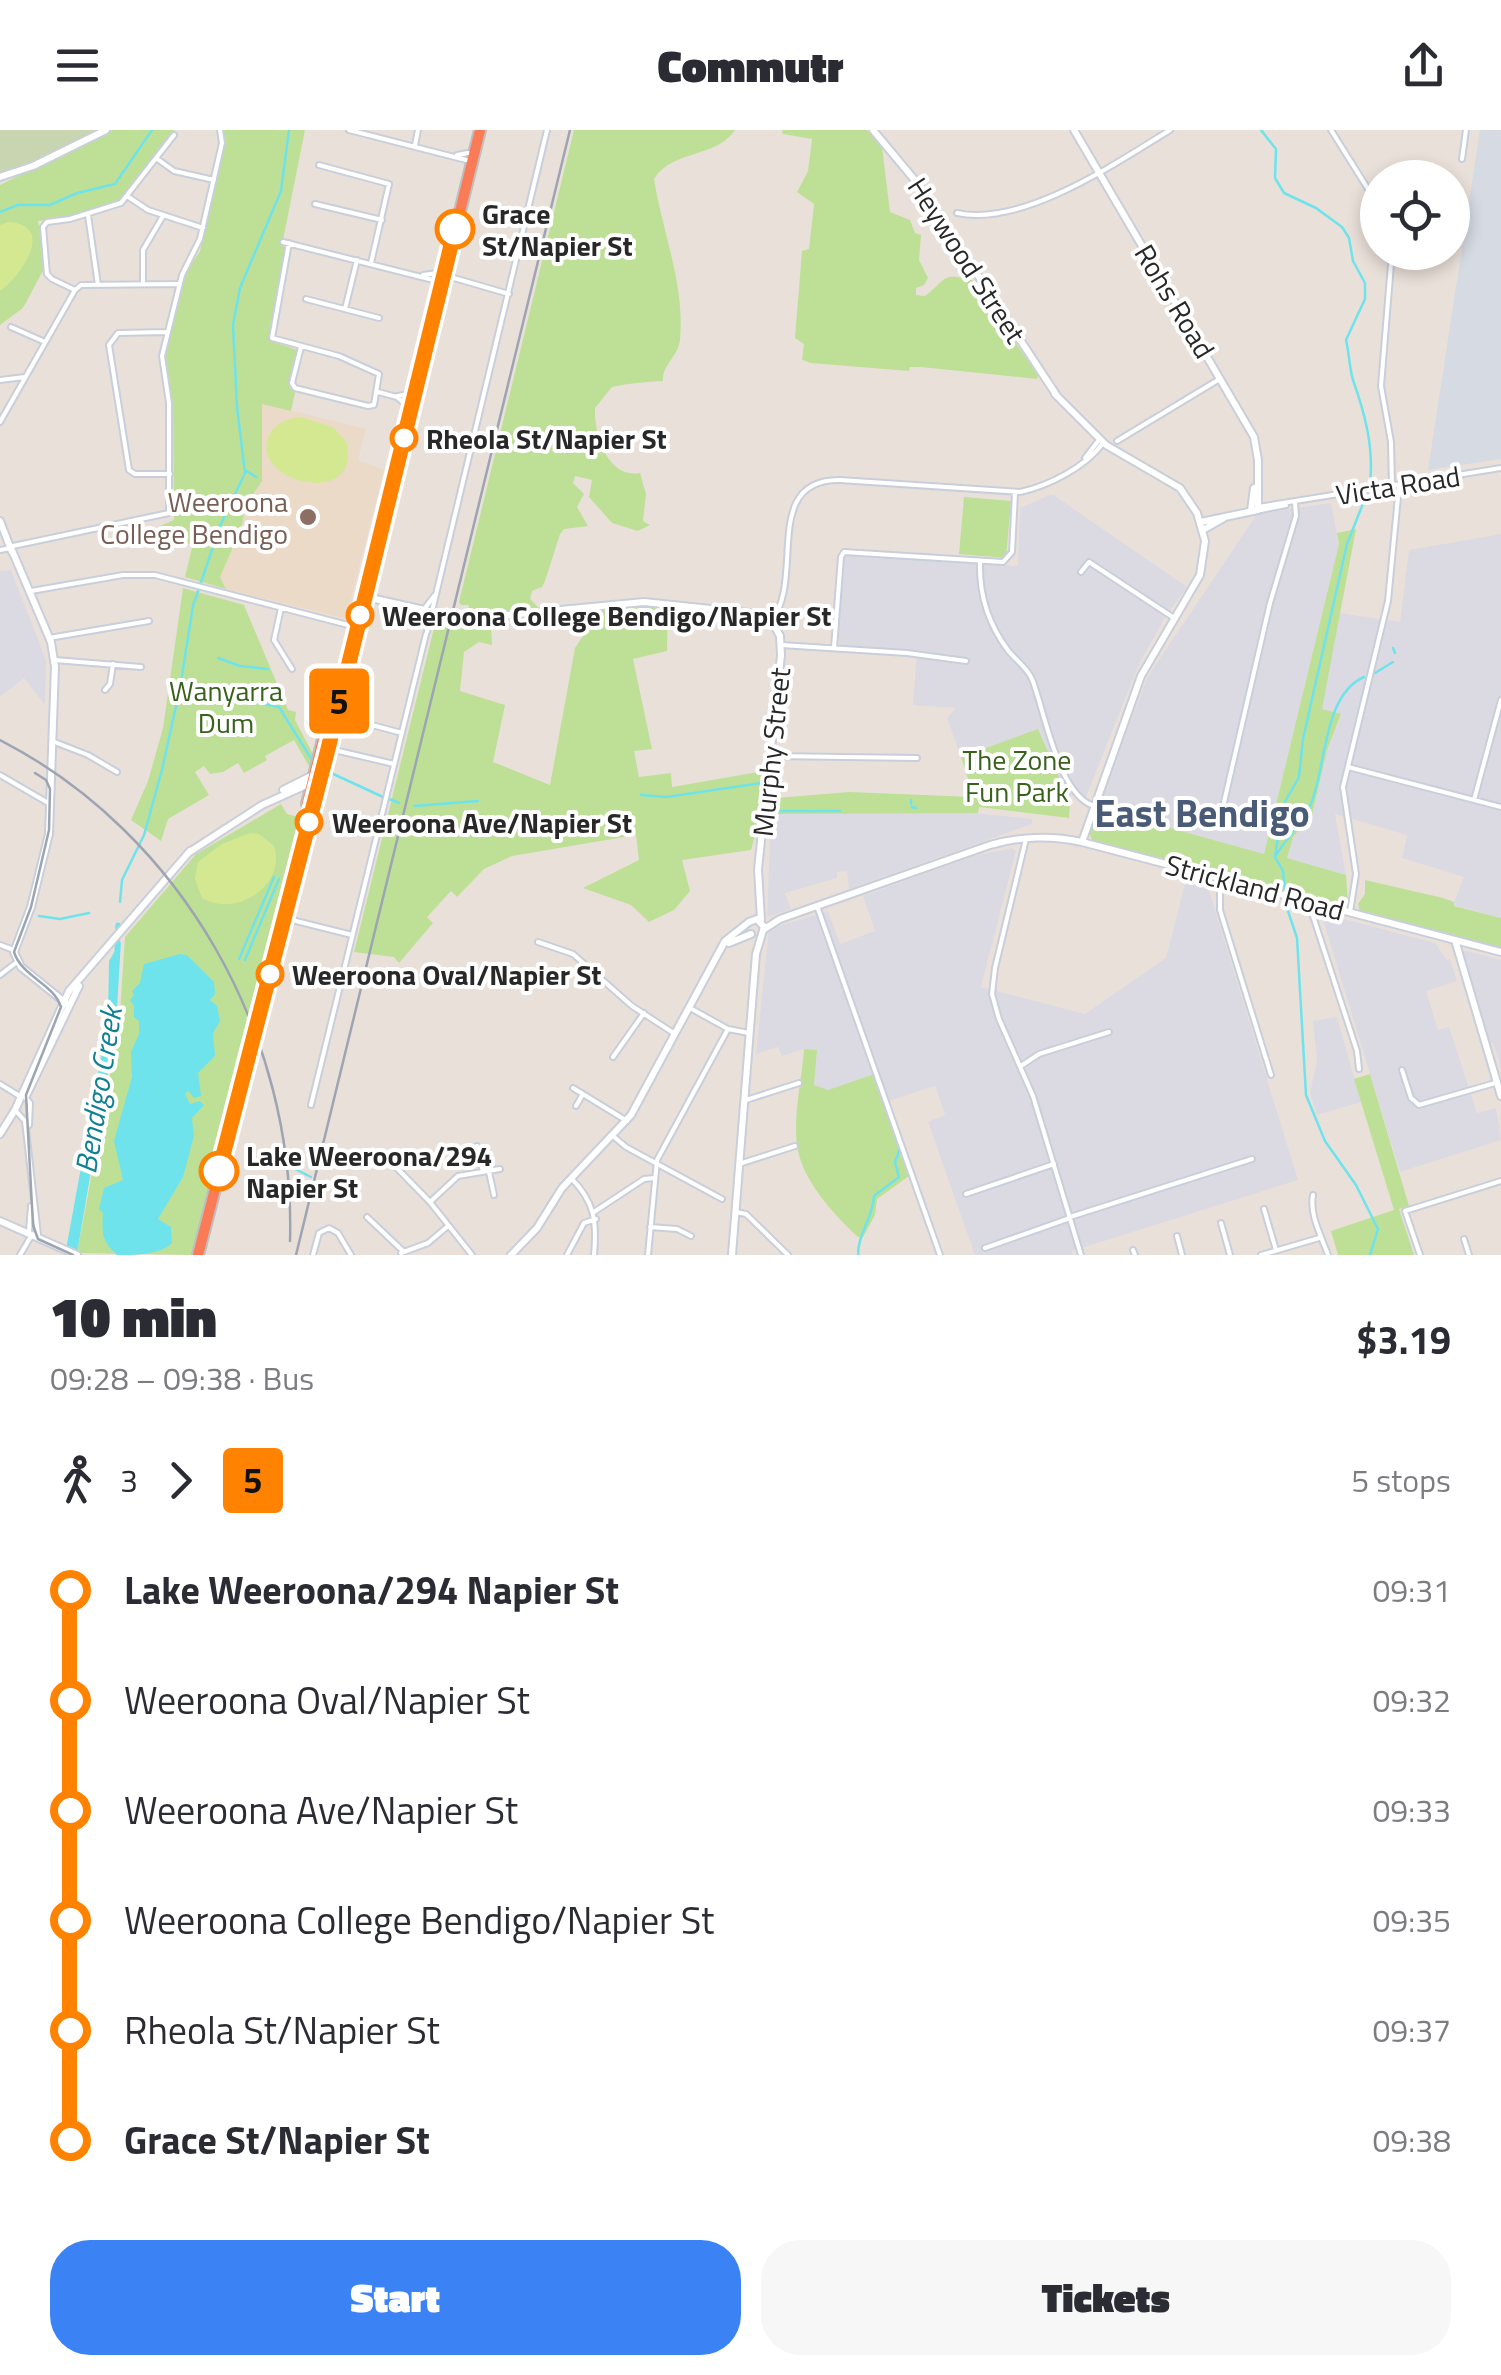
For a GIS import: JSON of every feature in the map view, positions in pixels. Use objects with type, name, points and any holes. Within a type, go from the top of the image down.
[{"type":"highway","points":[[440,278],[467,156],[470,158],[477,130]]},
{"type":"highway","points":[[200,1255],[314,778],[451,247],[477,130]]},
{"type":"highway","points":[[442,258],[452,228],[456,227]]},
{"type":"highway","points":[[282,918],[328,749],[352,626],[409,400]]},
{"type":"highway","points":[[314,778],[318,779],[328,749]]},
{"type":"street","points":[[0,177],[39,163],[106,130]]},
{"type":"street","points":[[0,550],[30,540],[168,515],[170,403],[162,362],[179,284],[203,228],[222,143],[220,130]]},
{"type":"street","points":[[349,130],[467,156]]},
{"type":"street","points":[[415,146],[418,130]]},
{"type":"street","points":[[430,611],[547,130]]},
{"type":"street","name":"Heywood Street","points":[[873,130],[918,184],[1055,394],[1100,443],[1183,491],[1199,523]]},
{"type":"street","name":"Rohs Road","points":[[1074,130],[1254,437],[1258,478],[1254,509]]},
{"type":"street","name":"Heywood Street","points":[[957,213],[978,214],[1029,205],[1170,130]]},
{"type":"street","points":[[1331,130],[1360,176]]},
{"type":"street","points":[[1462,159],[1466,130]]},
{"type":"street","points":[[74,290],[48,275],[43,225],[120,204],[174,135]]},
{"type":"street","points":[[156,158],[174,171],[214,180]]},
{"type":"street","points":[[319,166],[388,183],[371,263]]},
{"type":"street","points":[[127,196],[143,208],[203,228]]},
{"type":"street","points":[[314,204],[382,220]]},
{"type":"street","points":[[88,213],[98,285]]},
{"type":"street","points":[[143,284],[143,250],[163,216]]},
{"type":"street","points":[[301,346],[292,383],[295,388],[374,404],[379,374],[338,356],[271,336],[286,242],[509,294]]},
{"type":"street","points":[[345,309],[357,260]]},
{"type":"street","points":[[1350,912],[1356,874],[1343,798],[1388,602],[1395,486],[1381,378],[1390,270]]},
{"type":"street","points":[[440,278],[459,282]]},
{"type":"street","points":[[0,422],[80,285],[179,284]]},
{"type":"street","points":[[306,299],[379,318]]},
{"type":"street","points":[[10,326],[45,342]]},
{"type":"street","points":[[167,332],[120,332],[108,336],[129,470],[135,474],[170,474]]},
{"type":"street","points":[[0,380],[25,378]]},
{"type":"street","points":[[1118,441],[1222,378]]},
{"type":"street","points":[[378,392],[409,400]]},
{"type":"street","points":[[393,396],[409,400]]},
{"type":"street","points":[[362,594],[478,620],[653,602],[749,613],[770,622],[783,601],[792,513],[800,496],[818,483],[832,480],[1015,492],[1039,487],[1074,468],[1100,443]]},
{"type":"street","name":"Victa Road","points":[[1254,509],[1501,468]]},
{"type":"street","points":[[834,648],[844,552],[1004,562],[1011,555],[1015,492]]},
{"type":"street","points":[[1222,811],[1270,604],[1296,516],[1295,502]]},
{"type":"street","points":[[1199,523],[1254,509]]},
{"type":"street","points":[[1199,523],[1254,509]]},
{"type":"street","points":[[0,521],[54,660],[47,844],[31,906],[14,950],[17,962],[65,1002]]},
{"type":"street","points":[[1082,842],[1141,676],[1204,562],[1199,523]]},
{"type":"street","points":[[980,560],[983,604],[1007,649],[1030,676],[1069,788],[1080,800],[1094,806]]},
{"type":"street","points":[[1081,572],[1089,562],[1174,618]]},
{"type":"street","points":[[29,592],[133,574],[155,575],[352,626]]},
{"type":"street","points":[[311,1105],[437,590]]},
{"type":"street","points":[[281,608],[274,640],[292,669]]},
{"type":"street","points":[[47,639],[150,621]]},
{"type":"street","name":"Murphy Street","points":[[763,931],[758,898],[760,855],[781,645],[770,622]]},
{"type":"street","points":[[781,645],[966,662]]},
{"type":"street","points":[[54,660],[141,667]]},
{"type":"street","points":[[105,690],[110,684],[113,664]]},
{"type":"street","points":[[1474,800],[1501,700]]},
{"type":"street","points":[[336,716],[402,733]]},
{"type":"street","points":[[52,741],[88,755],[116,772]]},
{"type":"street","points":[[328,749],[394,764]]},
{"type":"street","points":[[772,756],[917,758]]},
{"type":"street","points":[[1348,767],[1501,807]]},
{"type":"street","points":[[0,775],[50,804]]},
{"type":"street","points":[[0,1134],[23,1097],[65,1002],[190,851],[293,784],[314,778]]},
{"type":"street","points":[[1022,838],[992,994],[1021,1066],[1081,1255]]},
{"type":"street","name":"Strickland Road","points":[[763,931],[780,919],[1022,838],[1082,842],[1501,952]]},
{"type":"street","points":[[1220,878],[1220,910],[1270,1075]]},
{"type":"street","name":"Murphy Street","points":[[750,922],[758,898]]},
{"type":"street","points":[[1312,903],[1358,1051],[1358,1070]]},
{"type":"street","points":[[817,906],[940,1255]]},
{"type":"street","points":[[282,918],[352,936]]},
{"type":"street","name":"Strickland Road","points":[[750,922],[780,919]]},
{"type":"street","points":[[750,922],[748,928],[756,954]]},
{"type":"street","points":[[511,1255],[537,1228],[557,1194],[627,1121],[730,936],[750,922]]},
{"type":"street","points":[[721,951],[736,938],[763,931]]},
{"type":"street","points":[[732,1255],[756,954],[763,931]]},
{"type":"street","points":[[1454,940],[1501,1096]]},
{"type":"street","points":[[538,942],[573,954],[591,973],[676,1034]]},
{"type":"street","points":[[0,945],[14,950]]},
{"type":"street","points":[[0,975],[17,962]]},
{"type":"street","points":[[690,1008],[728,1029],[750,1033]]},
{"type":"street","points":[[613,1058],[644,1013]]},
{"type":"street","points":[[648,1255],[656,1164],[728,1029]]},
{"type":"street","points":[[1021,1066],[1040,1054],[1109,1032]]},
{"type":"street","points":[[1402,1070],[1411,1098],[1419,1105],[1496,1082]]},
{"type":"street","points":[[744,1100],[799,1083]]},
{"type":"street","points":[[0,1084],[30,1103],[28,1135]]},
{"type":"street","points":[[573,1088],[627,1121]]},
{"type":"street","points":[[576,1106],[583,1094]]},
{"type":"street","points":[[15,1110],[25,1118],[32,1201],[30,1237],[20,1254]]},
{"type":"street","points":[[612,1136],[722,1199]]},
{"type":"street","points":[[477,1145],[494,1195]]},
{"type":"street","points":[[740,1164],[796,1146]]},
{"type":"street","points":[[388,1159],[430,1202],[472,1255]]},
{"type":"street","points":[[985,1248],[1252,1160]]},
{"type":"street","points":[[966,1194],[1054,1164]]},
{"type":"street","points":[[430,1202],[458,1176],[501,1169]]},
{"type":"street","points":[[571,1178],[595,1215],[594,1255]]},
{"type":"street","points":[[567,1255],[583,1224],[644,1179],[654,1178]]},
{"type":"street","points":[[1420,1255],[1406,1211],[1501,1180]]},
{"type":"street","points":[[1313,1196],[1319,1238],[1328,1255]]},
{"type":"street","points":[[30,1237],[32,1201]]},
{"type":"street","points":[[1264,1209],[1275,1252]]},
{"type":"street","points":[[736,1212],[746,1214],[788,1255]]},
{"type":"street","points":[[371,1218],[402,1252],[428,1243],[448,1226]]},
{"type":"street","points":[[0,1223],[77,1255]]},
{"type":"street","points":[[1221,1223],[1230,1255]]},
{"type":"street","points":[[313,1255],[320,1231],[330,1228],[351,1255]]},
{"type":"street","points":[[650,1228],[680,1230],[691,1236]]},
{"type":"street","points":[[1177,1236],[1182,1255]]},
{"type":"street","points":[[1262,1255],[1319,1238]]},
{"type":"street","points":[[1464,1240],[1469,1255]]},
{"type":"shaded area","points":[[1480,130],[1501,130],[1501,459],[1428,470],[1459,270],[1470,270],[1470,195]]},
{"type":"shaded area","name":"Weeroona College Bendigo","points":[[262,403],[366,429],[358,460],[384,470],[346,619],[226,589],[220,577],[241,529],[246,505],[262,481]]},
{"type":"shaded area","points":[[1052,494],[1187,587],[1139,664],[1086,797],[1073,787],[1070,802],[1038,729],[961,757],[947,718],[956,708],[913,705],[917,652],[843,647],[837,642],[844,557],[850,554],[1018,566],[1020,508]]},
{"type":"shaded area","points":[[1331,503],[1339,544],[1264,855],[1097,809],[1148,676],[1257,514]]},
{"type":"shaded area","points":[[1501,534],[1501,918],[1453,905],[1464,877],[1402,858],[1407,835],[1335,814],[1346,875],[1287,858],[1293,837],[1312,815],[1327,750],[1341,715],[1321,709],[1340,613],[1400,622],[1409,550]]},
{"type":"shaded area","points":[[11,570],[46,660],[45,705],[24,678],[0,697],[0,571]]},
{"type":"shaded area","points":[[955,811],[1032,819],[1032,824],[849,889],[847,871],[837,872],[837,878],[785,893],[791,909],[767,917],[771,814]]},
{"type":"shaded area","points":[[1012,848],[1016,851],[981,987],[1085,1014],[1166,958],[1186,880],[1207,884],[1298,1180],[1072,1251],[1073,1255],[975,1255],[928,1122],[945,1115],[935,1086],[885,1102],[874,1074],[828,1090],[814,1085],[817,1050],[804,1049],[782,1056],[778,1047],[756,1054],[769,929],[828,911],[840,944],[875,931],[863,896],[971,857]]},
{"type":"shaded area","points":[[1321,913],[1435,943],[1450,959],[1457,981],[1426,991],[1438,1030],[1449,1027],[1477,1113],[1496,1108],[1501,1140],[1400,1172]]},
{"type":"shaded area","points":[[1459,949],[1501,960],[1501,1068],[1493,1043],[1489,1043]]},
{"type":"shaded area","points":[[1337,1017],[1361,1102],[1317,1115],[1310,1093],[1317,1060],[1313,1021]]},
{"type":"green space","points":[[0,130],[98,130],[21,169],[0,174]]},
{"type":"green space","points":[[112,130],[174,130],[119,201],[64,218],[38,221],[46,265],[23,308],[0,325],[0,185]]},
{"type":"green space","points":[[222,130],[305,130],[282,245],[286,249],[269,338],[297,350],[289,386],[295,393],[291,411],[262,404],[262,481],[246,505],[241,529],[220,577],[226,589],[185,577],[193,543],[165,547],[160,526],[174,520],[173,404],[164,363],[185,275],[200,251],[224,143]]},
{"type":"green space","points":[[574,130],[735,130],[717,146],[662,169],[654,179],[679,299],[679,346],[663,381],[612,387],[595,408],[600,442],[611,462],[629,473],[640,473],[646,494],[643,521],[650,525],[638,531],[612,523],[589,497],[592,480],[575,476],[573,483],[584,494],[577,507],[588,526],[564,529],[560,534],[545,581],[532,591],[530,599],[539,608],[467,614],[469,605],[459,602]]},
{"type":"green space","points":[[782,130],[867,130],[882,147],[890,212],[910,220],[915,233],[921,235],[919,260],[928,278],[916,288],[916,295],[925,296],[949,277],[972,280],[1038,375],[1037,379],[802,360],[804,344],[795,338],[802,251],[809,249],[814,204],[797,192],[808,171],[812,139],[783,134]]},
{"type":"green space","points":[[0,225],[23,225],[33,241],[25,263],[0,291]]},
{"type":"green space","points":[[301,417],[333,427],[346,441],[347,462],[339,476],[325,482],[290,477],[267,454],[273,429]]},
{"type":"green space","points":[[964,497],[1011,501],[1006,558],[959,554]]},
{"type":"green space","points":[[1356,529],[1322,709],[1341,714],[1327,750],[1312,815],[1293,837],[1287,858],[1346,875],[1348,904],[1331,905],[1092,840],[1089,832],[1098,808],[1264,854],[1339,544],[1337,533]]},
{"type":"green space","name":"Wanyarra Dum","points":[[183,588],[244,605],[288,710],[296,712],[295,720],[314,756],[310,768],[294,740],[244,773],[238,763],[210,774],[204,766],[195,772],[209,795],[168,819],[161,841],[131,820],[148,781],[163,728]]},
{"type":"green space","points":[[668,603],[667,651],[633,659],[652,749],[634,751],[639,777],[671,773],[672,787],[764,771],[758,826],[751,850],[682,860],[690,891],[674,910],[649,922],[631,905],[583,888],[639,860],[636,835],[512,856],[484,869],[457,897],[451,891],[427,917],[433,923],[399,963],[394,957],[354,952],[436,620],[463,625],[491,624],[492,645],[479,642],[464,652],[460,691],[505,705],[493,762],[550,785],[575,648],[583,636],[584,608]]},
{"type":"green space","name":"The Zone Fun Park","points":[[1038,729],[1070,802],[1069,818],[979,807],[978,813],[771,814],[778,809],[776,798],[849,792],[974,797],[961,757]]},
{"type":"green space","points":[[281,804],[287,814],[299,817],[252,1016],[246,1017],[250,1032],[195,1255],[77,1253],[119,1028],[125,937],[196,854]]},
{"type":"green space","points":[[250,833],[259,834],[274,846],[276,861],[266,885],[243,901],[229,904],[202,898],[195,879],[198,862],[222,844]]},
{"type":"green space","points":[[1365,880],[1443,898],[1454,902],[1454,906],[1501,918],[1501,948],[1360,911],[1358,904],[1365,894]]},
{"type":"green space","points":[[804,1049],[817,1050],[814,1085],[828,1090],[874,1074],[909,1176],[877,1199],[875,1215],[863,1237],[858,1237],[829,1207],[800,1158],[796,1122]]},
{"type":"green space","points":[[1370,1074],[1409,1206],[1399,1209],[1414,1255],[1338,1255],[1331,1231],[1394,1210],[1354,1079]]},
{"type":"water","points":[[121,941],[116,1025],[77,1253],[65,1255],[108,1020],[109,961]]},
{"type":"water","points":[[187,955],[214,982],[215,994],[210,1000],[217,1006],[220,1021],[213,1033],[215,1056],[198,1073],[201,1096],[194,1098],[188,1091],[185,1094],[190,1104],[200,1101],[204,1105],[192,1118],[194,1136],[183,1177],[158,1219],[171,1227],[172,1243],[154,1252],[117,1255],[105,1241],[103,1213],[99,1209],[104,1188],[123,1180],[114,1141],[132,1077],[131,1052],[139,1034],[139,1021],[134,1017],[130,1000],[140,983],[144,964]]},
{"type":"waterway","points":[[0,212],[18,205],[50,205],[77,193],[115,184],[152,130]]},
{"type":"waterway","name":"Bendigo Creek","points":[[120,902],[122,880],[144,835],[162,770],[193,606],[220,526],[245,473],[233,325],[240,288],[281,191],[289,130]]},
{"type":"waterway","points":[[1261,130],[1276,149],[1275,178],[1284,193],[1316,208],[1342,227],[1365,283],[1365,299],[1346,340],[1368,431],[1370,484]]},
{"type":"waterway","points":[[245,470],[256,477]]},
{"type":"waterway","points":[[1275,857],[1283,805],[1299,777],[1303,739],[1347,544],[1366,496]]},
{"type":"waterway","points":[[1393,648],[1395,653]]},
{"type":"waterway","points":[[218,658],[240,666],[268,669]]},
{"type":"waterway","points":[[1375,673],[1393,662]]},
{"type":"waterway","points":[[1285,892],[1283,871],[1275,857],[1313,797],[1339,701],[1364,677]]},
{"type":"waterway","points":[[191,689],[279,707],[312,760]]},
{"type":"waterway","points":[[329,772],[383,797]]},
{"type":"waterway","points":[[641,795],[666,797],[762,783]]},
{"type":"waterway","points":[[389,799],[399,803]]},
{"type":"waterway","points":[[414,806],[478,801]]},
{"type":"waterway","points":[[912,807],[916,808]]},
{"type":"waterway","points":[[773,811],[840,811]]},
{"type":"waterway","points":[[239,959],[274,877]]},
{"type":"waterway","points":[[245,960],[279,879]]},
{"type":"waterway","points":[[1284,899],[1297,938],[1306,1095],[1325,1141],[1356,1185],[1378,1229],[1370,1255]]},
{"type":"waterway","points":[[39,916],[60,919],[89,913]]},
{"type":"waterway","name":"Bendigo Creek","points":[[117,951],[118,925]]},
{"type":"waterway","points":[[858,1255],[874,1196],[899,1177],[895,1162],[900,1149]]},
{"type":"waterway","points":[[277,1166],[285,1168]]},
{"type":"waterway","points":[[291,1167],[311,1177]]},
{"type":"tram line","points":[[35,773],[46,780],[50,789],[49,830],[31,907],[14,952],[61,1007],[26,1095],[33,1225],[38,1239],[73,1255]]},
{"type":"railway","points":[[296,1255],[570,130]]},
{"type":"railway","points":[[0,740],[65,780],[123,829],[174,886],[216,949],[249,1018],[273,1090],[287,1165],[290,1241]]},
{"type":"bus line","name":"5","points":[[219,1171],[328,749],[455,229]]},
{"type":"place","name":"Grace St/Napier St","points":[[455,229]]},
{"type":"place","name":"Rheola St/Napier St","points":[[404,438]]},
{"type":"place","name":"Weeroona College Bendigo","points":[[308,517]]},
{"type":"place","name":"Weeroona College Bendigo/Napier St","points":[[360,615]]},
{"type":"place","name":"Weeroona Ave/Napier St","points":[[309,822]]},
{"type":"place","name":"Weeroona Oval/Napier St","points":[[270,974]]},
{"type":"place","name":"Lake Weeroona/294 Napier St","points":[[219,1171]]},
{"type":"district","name":"East Bendigo","points":[[1202,813]]}]
